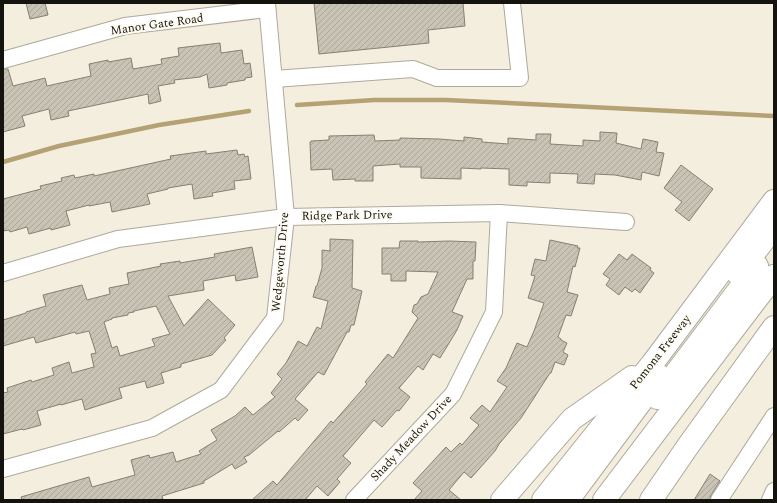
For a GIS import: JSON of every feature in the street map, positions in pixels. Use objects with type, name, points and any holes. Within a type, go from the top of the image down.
[{"type":"highway","name":"Pomona Freeway","points":[[543,500],[652,364],[774,201]]},
{"type":"highway","points":[[568,500],[774,227]]},
{"type":"highway","points":[[581,500],[774,244]]},
{"type":"highway","points":[[604,500],[774,276]]},
{"type":"highway","points":[[651,500],[692,440],[774,327]]},
{"type":"highway","points":[[502,500],[572,419],[652,364]]},
{"type":"street","points":[[274,79],[413,69],[437,78],[520,78],[512,3]]},
{"type":"street","name":"Wedgeworth Drive","points":[[3,469],[152,428],[221,390],[275,318],[286,216],[267,6]]},
{"type":"street","name":"Manor Gate Road","points":[[3,60],[125,26],[267,6]]},
{"type":"street","name":"Ridge Park Drive","points":[[3,273],[118,239],[286,216],[499,213],[626,222]]},
{"type":"street","name":"Shady Meadow Drive","points":[[354,500],[453,394],[491,319],[494,312],[499,213]]},
{"type":"street","points":[[719,500],[774,416]]},
{"type":"street","points":[[770,500],[774,491]]},
{"type":"building","points":[[26,3],[45,3],[48,15],[30,19]]},
{"type":"building","points":[[314,3],[463,3],[465,26],[428,30],[429,43],[319,54]]},
{"type":"building","points":[[220,43],[221,53],[242,50],[244,64],[250,63],[252,77],[245,78],[245,80],[227,83],[227,85],[209,88],[207,74],[200,77],[174,80],[175,83],[158,86],[161,101],[149,104],[148,94],[68,111],[69,116],[51,120],[49,109],[22,116],[25,126],[3,132],[3,69],[8,69],[13,86],[45,78],[47,86],[91,76],[89,64],[108,60],[108,62],[131,58],[133,69],[162,64],[161,59],[179,56],[178,48]]},
{"type":"building","points":[[600,132],[617,133],[616,143],[641,149],[643,139],[658,142],[656,152],[664,153],[659,176],[642,172],[641,180],[615,175],[595,174],[594,184],[577,183],[578,174],[550,173],[550,183],[527,182],[527,186],[509,185],[509,169],[461,168],[461,179],[421,178],[421,167],[400,167],[400,164],[373,166],[373,181],[355,181],[355,179],[333,180],[332,169],[311,170],[310,142],[329,140],[329,136],[374,135],[375,141],[400,140],[400,138],[464,141],[464,137],[482,139],[482,142],[508,144],[508,138],[536,140],[536,134],[551,134],[550,144],[583,146],[583,140],[600,141]]},
{"type":"building","points":[[237,150],[238,155],[244,154],[245,157],[248,156],[251,179],[234,181],[235,189],[212,193],[213,196],[194,199],[192,184],[168,188],[147,194],[150,204],[112,212],[110,202],[89,205],[66,211],[70,225],[51,230],[51,228],[29,234],[27,227],[10,232],[9,230],[3,231],[3,199],[41,189],[40,186],[62,181],[61,178],[74,175],[75,178],[94,174],[94,176],[171,159],[170,156],[206,151],[206,154]]},
{"type":"building","points":[[681,165],[713,189],[689,221],[675,210],[682,202],[664,188]]},
{"type":"building","points":[[330,239],[353,240],[352,288],[362,291],[354,325],[351,325],[349,332],[347,332],[324,375],[318,372],[295,399],[308,410],[298,421],[295,418],[249,455],[244,457],[247,462],[235,469],[232,464],[204,481],[204,483],[162,496],[163,500],[22,500],[21,497],[89,477],[92,487],[135,475],[131,460],[149,455],[150,458],[173,452],[176,462],[201,454],[199,451],[217,440],[211,430],[235,416],[245,407],[253,415],[275,397],[271,393],[282,379],[277,374],[286,363],[298,341],[307,346],[317,327],[321,329],[328,301],[313,297],[322,268],[322,250],[330,251]]},
{"type":"building","points":[[550,240],[578,246],[577,248],[580,248],[575,267],[573,266],[567,292],[578,295],[571,316],[566,315],[558,337],[567,343],[563,352],[568,355],[564,365],[555,362],[551,373],[521,418],[495,451],[471,478],[464,472],[449,490],[461,500],[414,500],[422,491],[413,483],[446,447],[451,452],[460,443],[462,445],[479,425],[470,418],[482,405],[490,412],[507,387],[497,381],[506,368],[517,343],[527,347],[544,303],[528,298],[535,276],[531,275],[535,259],[546,261]]},
{"type":"building","points":[[400,241],[476,242],[475,261],[473,261],[473,279],[467,279],[452,312],[463,316],[457,330],[440,358],[433,354],[423,370],[418,366],[399,388],[410,397],[399,411],[397,410],[382,427],[374,420],[343,456],[351,463],[337,479],[340,482],[328,496],[317,486],[305,500],[252,500],[273,481],[277,485],[331,421],[333,423],[367,384],[365,382],[388,354],[393,358],[418,318],[412,312],[414,305],[417,304],[421,297],[428,294],[438,272],[406,271],[406,281],[391,281],[391,274],[382,274],[382,248],[399,248]]},
{"type":"building","points":[[252,247],[258,277],[236,281],[235,275],[203,281],[204,290],[168,296],[184,326],[208,299],[235,325],[224,338],[226,340],[212,355],[181,364],[181,367],[161,373],[164,383],[147,388],[145,381],[119,388],[122,398],[85,410],[82,399],[37,411],[41,425],[3,434],[3,393],[8,392],[7,388],[31,380],[32,382],[54,375],[52,368],[69,362],[72,373],[94,367],[91,354],[96,353],[89,331],[76,334],[75,332],[36,343],[34,337],[3,346],[3,320],[46,306],[43,295],[82,285],[87,300],[110,294],[109,288],[129,284],[127,273],[161,266],[160,264],[180,261],[180,263],[215,257],[214,254]],"holes":[[[156,306],[170,334],[152,339],[155,346],[120,356],[117,346],[112,348],[104,322],[112,318],[128,315],[128,313],[134,311]]]},
{"type":"building","points":[[619,254],[627,260],[632,254],[651,268],[650,270],[654,273],[640,293],[635,289],[632,292],[625,287],[619,295],[606,285],[610,279],[603,274]]},
{"type":"building","points":[[710,474],[720,481],[711,495],[710,500],[694,500]]},
{"type":"waterway","points":[[297,105],[374,100],[446,100],[774,116]]},
{"type":"waterway","points":[[3,162],[59,146],[159,125],[249,111]]}]
